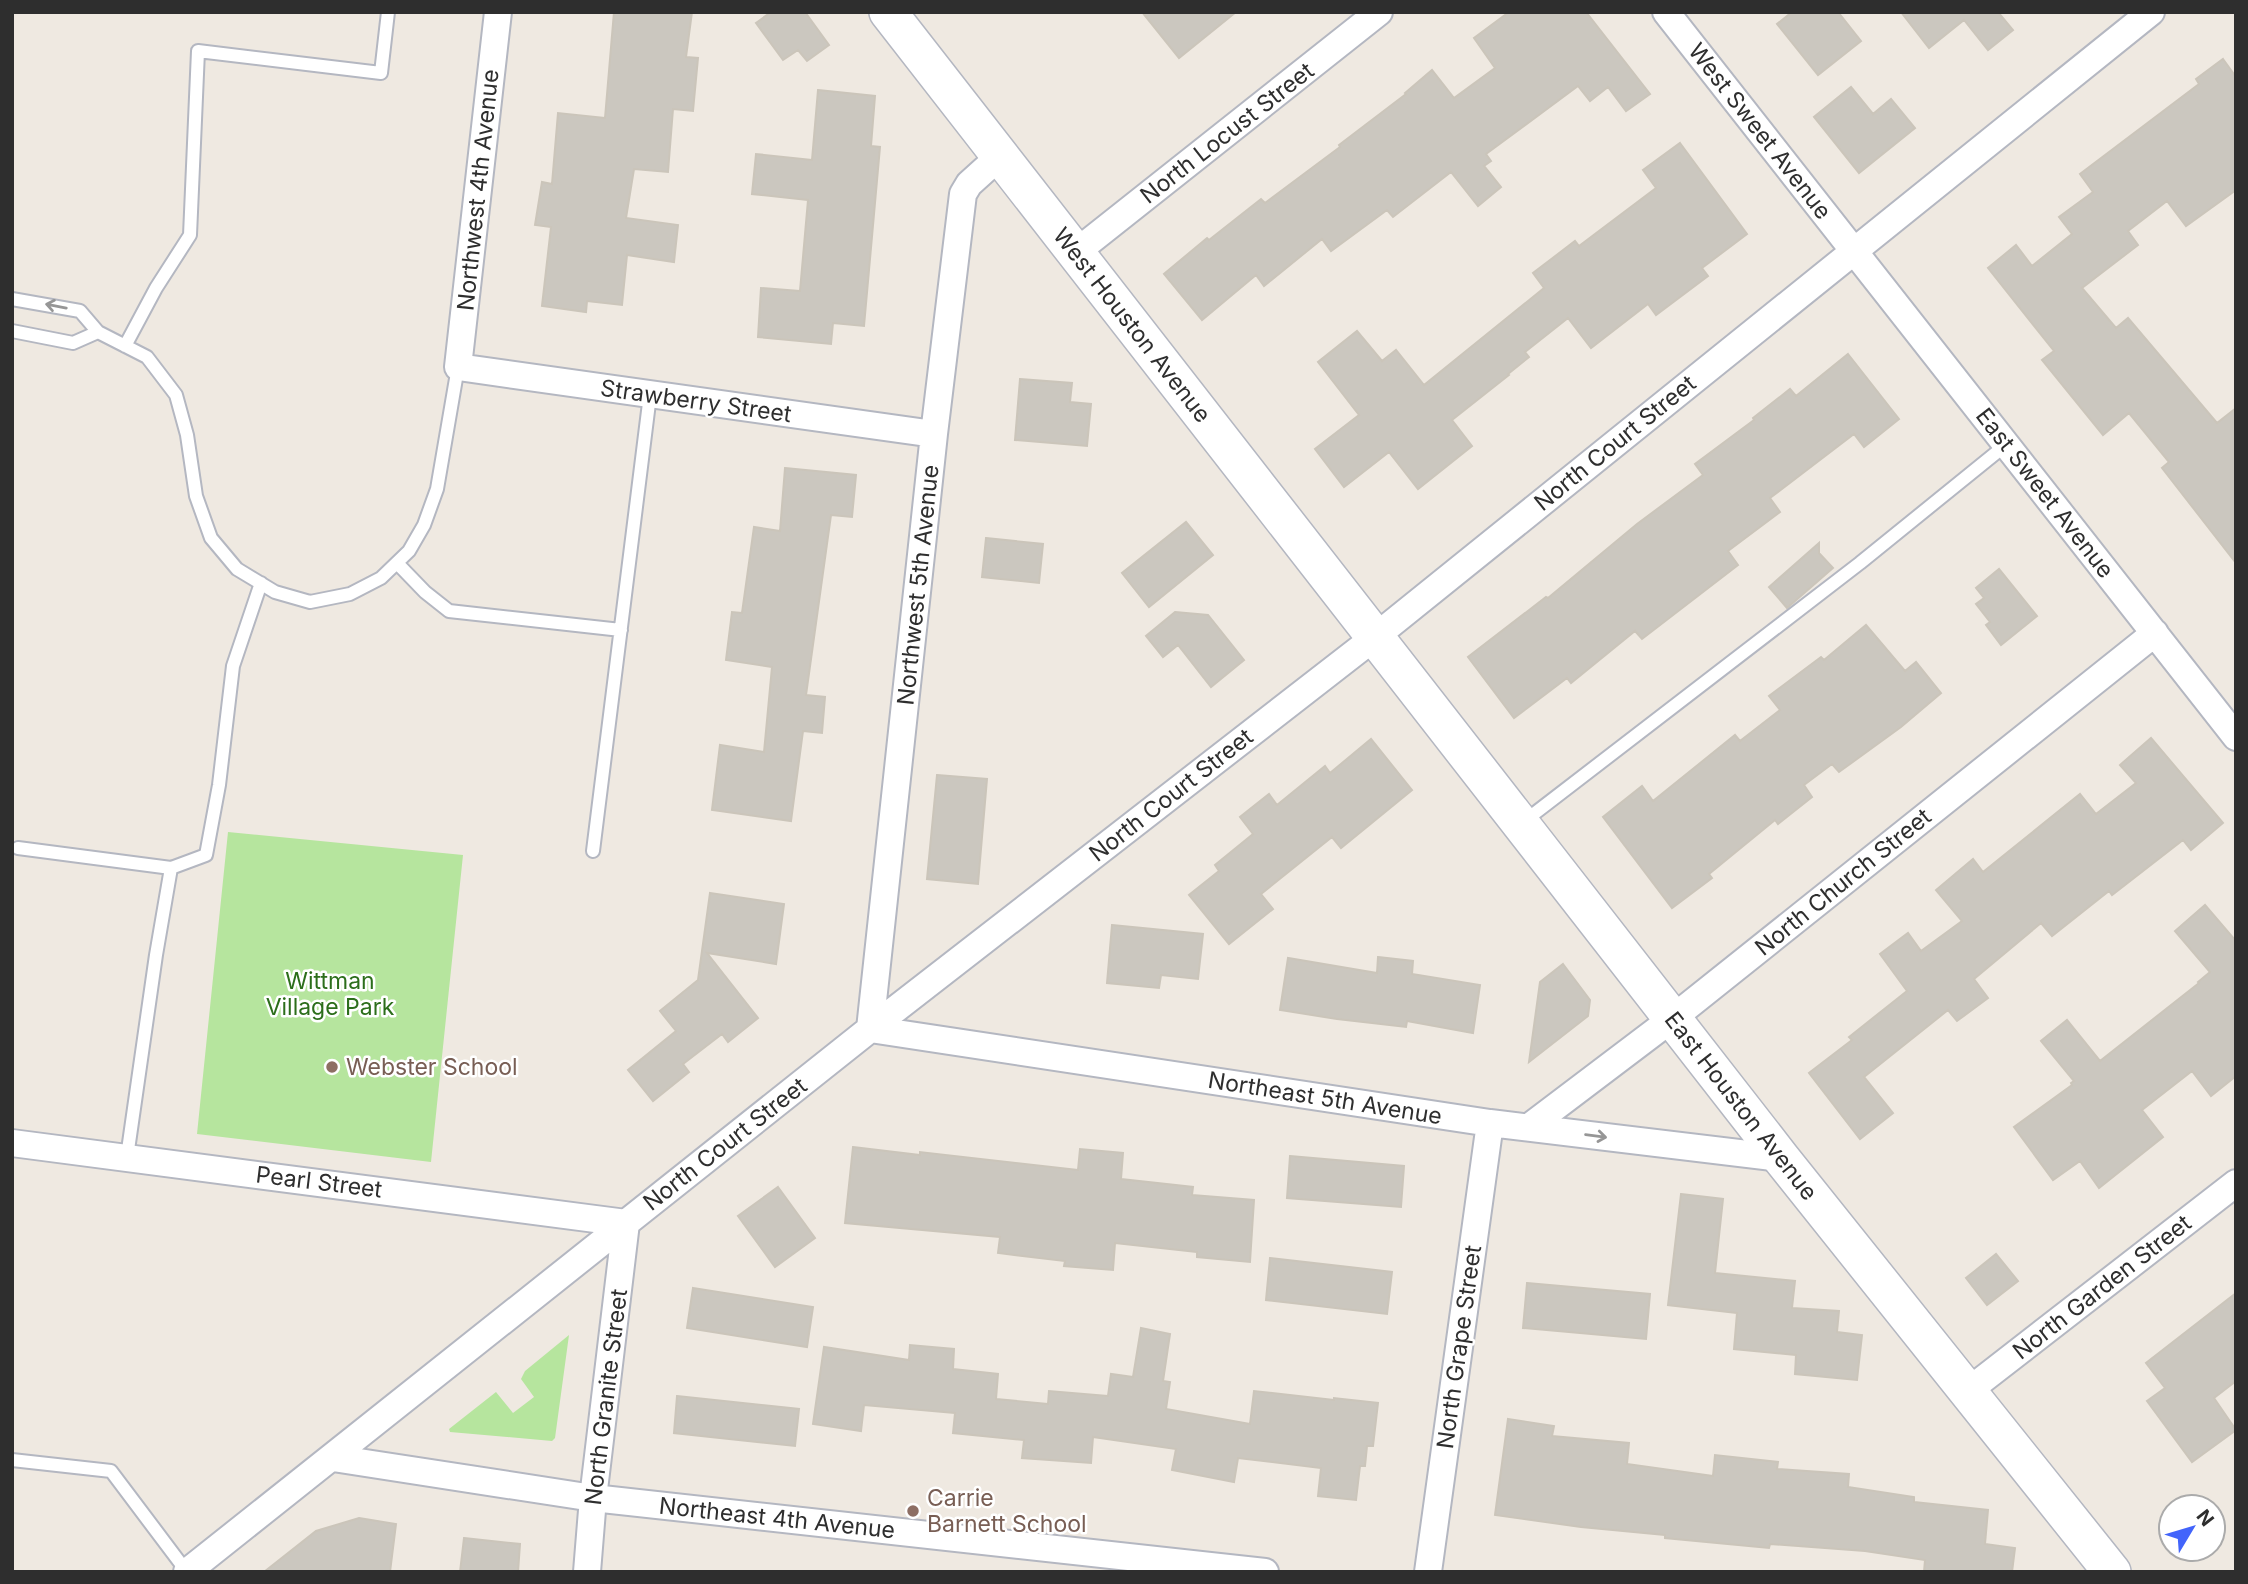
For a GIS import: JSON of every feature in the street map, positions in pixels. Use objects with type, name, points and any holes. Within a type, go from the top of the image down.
[{"type":"main road","name":"West Houston Avenue","points":[[888,12],[1376,637]]},
{"type":"main road","name":"East Houston Avenue","points":[[1376,637],[1781,1158],[2112,1572]]},
{"type":"street","name":"Northwest 4th Avenue","points":[[458,367],[498,12]]},
{"type":"street","name":"North Locust Street","points":[[1076,253],[1379,12]]},
{"type":"street","name":"West Sweet Avenue","points":[[1666,12],[1854,250]]},
{"type":"street","name":"North Court Street","points":[[187,1572],[870,1029],[1376,637],[2151,12]]},
{"type":"street","name":"Northwest 5th Avenue","points":[[870,1029],[934,434],[963,194],[969,184],[1000,156]]},
{"type":"street","name":"East Sweet Avenue","points":[[1854,250],[2236,737]]},
{"type":"street","name":"Strawberry Street","points":[[458,367],[934,434]]},
{"type":"street","name":"North Church Street","points":[[1529,1127],[1673,1018],[2155,633]]},
{"type":"street","name":"Northeast 5th Avenue","points":[[870,1029],[1490,1123],[1781,1158]]},
{"type":"street","name":"North Grape Street","points":[[1428,1572],[1490,1123]]},
{"type":"street","name":"Pearl Street","points":[[12,1143],[626,1223]]},
{"type":"street","name":"North Garden Street","points":[[1968,1391],[2236,1183]]},
{"type":"street","name":"North Granite Street","points":[[587,1572],[593,1498],[626,1223]]},
{"type":"street","name":"Northeast 4th Avenue","points":[[333,1458],[593,1498],[1265,1572]]},
{"type":"lane","points":[[125,346],[156,288],[190,235],[198,51],[381,73],[388,12]]},
{"type":"lane","points":[[12,299],[80,311],[98,332],[147,358],[176,395],[187,435],[197,496],[211,538],[237,569],[275,592],[310,602],[350,594],[381,578],[409,551],[424,525],[437,489],[458,367]]},
{"type":"lane","points":[[12,331],[73,343],[98,332]]},
{"type":"lane","points":[[593,851],[650,395]]},
{"type":"lane","points":[[1521,824],[1860,563],[2007,444]]},
{"type":"lane","points":[[397,563],[425,593],[449,611],[621,630]]},
{"type":"lane","points":[[18,848],[171,867],[206,855],[219,785],[233,666],[261,583]]},
{"type":"lane","points":[[127,1157],[171,867]]},
{"type":"lane","points":[[12,1460],[111,1471],[187,1572]]},
{"type":"green space","name":"Wittman Village Park","points":[[228,832],[463,855],[431,1162],[197,1134]]},
{"type":"green space","points":[[569,1335],[555,1438],[552,1441],[450,1432],[449,1429],[496,1392],[513,1413],[534,1397],[521,1379],[525,1371]]},
{"type":"building","points":[[614,12],[692,12],[686,57],[698,58],[693,111],[673,109],[668,172],[634,169],[626,218],[678,225],[674,262],[627,255],[622,305],[587,301],[586,312],[542,306],[551,227],[535,225],[542,182],[552,184],[558,113],[605,118]]},
{"type":"building","points":[[771,12],[805,12],[829,45],[807,61],[798,50],[783,60],[756,23]]},
{"type":"building","points":[[1142,12],[1236,12],[1179,58]]},
{"type":"building","points":[[1509,12],[1586,12],[1650,94],[1626,111],[1608,87],[1590,101],[1578,86],[1486,154],[1491,161],[1484,166],[1501,187],[1478,206],[1451,172],[1393,217],[1387,210],[1331,251],[1322,239],[1264,286],[1256,275],[1202,320],[1164,274],[1207,238],[1209,240],[1261,199],[1265,203],[1340,147],[1339,145],[1406,94],[1432,70],[1454,98],[1495,68],[1474,38]]},
{"type":"building","points":[[1792,12],[1838,12],[1861,41],[1818,75],[1777,24]]},
{"type":"building","points":[[1901,12],[1998,12],[2013,30],[1988,50],[1964,20],[1929,48]]},
{"type":"building","points":[[2223,59],[2236,77],[2236,190],[2186,226],[2167,201],[2128,231],[2138,245],[2082,288],[2116,328],[2128,318],[2217,423],[2236,408],[2236,563],[2162,468],[2169,462],[2129,413],[2103,435],[2042,360],[2054,351],[1988,268],[2016,245],[2032,266],[2072,234],[2059,217],[2093,192],[2080,174],[2199,84],[2196,79]]},
{"type":"building","points":[[1851,87],[1873,114],[1891,99],[1915,128],[1859,173],[1814,117]]},
{"type":"building","points":[[818,90],[875,96],[871,146],[880,147],[864,326],[833,323],[831,344],[758,337],[761,288],[800,291],[808,200],[752,194],[756,154],[812,160]]},
{"type":"building","points":[[1680,143],[1747,234],[1702,268],[1708,276],[1656,315],[1648,304],[1591,348],[1568,318],[1525,352],[1529,357],[1509,375],[1452,420],[1472,446],[1418,489],[1389,452],[1344,487],[1315,449],[1359,415],[1318,362],[1357,331],[1382,361],[1396,350],[1424,385],[1544,288],[1533,273],[1575,241],[1579,246],[1656,188],[1643,170]]},
{"type":"building","points":[[1848,354],[1899,419],[1864,447],[1854,434],[1770,498],[1780,512],[1728,551],[1738,565],[1642,639],[1635,631],[1571,683],[1567,678],[1514,718],[1468,657],[1548,598],[1637,524],[1703,475],[1695,464],[1790,389],[1796,396]]},
{"type":"building","points":[[1020,379],[1072,383],[1070,402],[1091,404],[1087,446],[1015,440]]},
{"type":"building","points":[[785,468],[856,475],[852,517],[831,515],[806,695],[825,697],[822,733],[803,731],[791,821],[712,810],[720,745],[764,752],[772,667],[726,660],[732,612],[742,613],[754,527],[780,531]]},
{"type":"building","points":[[1186,522],[1213,555],[1149,607],[1122,573]]},
{"type":"building","points":[[986,538],[1043,544],[1039,583],[982,577]]},
{"type":"building","points":[[1819,543],[1819,553],[1833,568],[1787,608],[1769,587]]},
{"type":"building","points":[[1999,569],[2037,616],[2001,645],[1986,625],[1990,622],[1976,604],[1984,598],[1976,588]]},
{"type":"building","points":[[1175,612],[1208,615],[1244,660],[1211,687],[1178,645],[1163,657],[1146,636]]},
{"type":"building","points":[[1866,625],[1905,671],[1916,662],[1941,693],[1901,727],[1839,772],[1832,764],[1804,785],[1812,797],[1778,824],[1775,820],[1709,874],[1712,878],[1672,908],[1603,817],[1642,786],[1653,801],[1735,735],[1740,741],[1780,710],[1769,696],[1821,657],[1824,660]]},
{"type":"building","points":[[2151,738],[2223,823],[2191,850],[2183,840],[2112,895],[2109,891],[2052,936],[2041,923],[1974,979],[1988,998],[1957,1021],[1948,1010],[1864,1077],[1893,1113],[1860,1139],[1809,1073],[1852,1040],[1849,1037],[1907,991],[1880,954],[1908,933],[1921,951],[1962,921],[1936,890],[1973,859],[1983,872],[2080,794],[2096,814],[2136,783],[2120,765]]},
{"type":"building","points":[[1371,739],[1412,790],[1341,848],[1332,837],[1261,894],[1273,909],[1229,944],[1189,895],[1219,871],[1215,865],[1253,834],[1240,817],[1269,794],[1277,805],[1325,766],[1330,773]]},
{"type":"building","points":[[937,775],[987,779],[978,884],[927,879]]},
{"type":"building","points":[[710,893],[784,904],[776,964],[707,953],[758,1018],[728,1042],[722,1034],[683,1064],[689,1072],[653,1101],[628,1070],[676,1031],[660,1011],[698,980]]},
{"type":"building","points":[[2205,905],[2236,941],[2236,1076],[2211,1096],[2192,1071],[2142,1110],[2163,1137],[2099,1188],[2080,1161],[2053,1180],[2014,1127],[2074,1081],[2041,1041],[2067,1020],[2100,1061],[2199,983],[2210,972],[2175,931]]},
{"type":"building","points":[[1112,925],[1203,934],[1198,979],[1161,975],[1159,988],[1107,983]]},
{"type":"building","points":[[1378,957],[1413,961],[1412,974],[1480,985],[1473,1033],[1407,1021],[1406,1027],[1280,1010],[1288,958],[1377,973]]},
{"type":"building","points":[[1563,964],[1590,1000],[1588,1016],[1529,1062],[1540,982]]},
{"type":"building","points":[[853,1147],[1078,1170],[1080,1149],[1123,1153],[1121,1179],[1193,1187],[1192,1195],[1254,1200],[1250,1262],[1197,1257],[1197,1252],[1115,1243],[1113,1270],[1064,1266],[1065,1261],[998,1253],[1000,1237],[845,1223]]},
{"type":"building","points":[[1290,1156],[1404,1166],[1401,1207],[1287,1198]]},
{"type":"building","points":[[778,1187],[815,1238],[775,1267],[738,1216]]},
{"type":"building","points":[[1681,1194],[1723,1199],[1715,1273],[1795,1281],[1792,1308],[1839,1311],[1837,1332],[1862,1335],[1857,1380],[1795,1374],[1796,1355],[1734,1349],[1737,1313],[1668,1305]]},
{"type":"building","points":[[1996,1254],[2018,1281],[1987,1305],[1966,1278]]},
{"type":"building","points":[[1270,1258],[1392,1272],[1387,1314],[1266,1300]]},
{"type":"building","points":[[1527,1283],[1650,1294],[1646,1339],[1523,1328]]},
{"type":"building","points":[[693,1288],[813,1307],[807,1347],[687,1328]]},
{"type":"building","points":[[2236,1293],[2236,1381],[2214,1398],[2236,1430],[2192,1462],[2147,1401],[2165,1388],[2146,1363]]},
{"type":"building","points":[[1141,1328],[1170,1334],[1163,1381],[1170,1382],[1166,1409],[1250,1424],[1254,1391],[1378,1403],[1373,1446],[1367,1446],[1365,1466],[1360,1466],[1356,1500],[1318,1496],[1321,1468],[1238,1458],[1234,1482],[1172,1470],[1176,1449],[1093,1437],[1091,1463],[1022,1458],[1024,1440],[953,1433],[955,1413],[864,1405],[861,1431],[813,1424],[824,1347],[909,1360],[910,1345],[954,1349],[953,1369],[998,1374],[996,1399],[1048,1404],[1049,1391],[1108,1396],[1111,1374],[1133,1377]]},
{"type":"building","points":[[677,1396],[799,1409],[795,1446],[674,1433]]},
{"type":"building","points":[[1508,1419],[1554,1426],[1552,1436],[1629,1443],[1627,1464],[1713,1476],[1715,1455],[1778,1462],[1777,1469],[1849,1474],[1848,1487],[1914,1497],[1914,1502],[1988,1510],[1985,1544],[2015,1548],[2012,1572],[1924,1572],[1925,1560],[1865,1551],[1770,1544],[1769,1548],[1665,1538],[1665,1535],[1495,1515]]},
{"type":"building","points":[[359,1518],[396,1524],[390,1572],[264,1572],[316,1531]]},
{"type":"building","points":[[464,1538],[520,1544],[518,1572],[460,1572]]},
{"type":"place","name":"Webster School","points":[[332,1067]]},
{"type":"place","name":"Carrie Barnett School","points":[[913,1511]]}]
